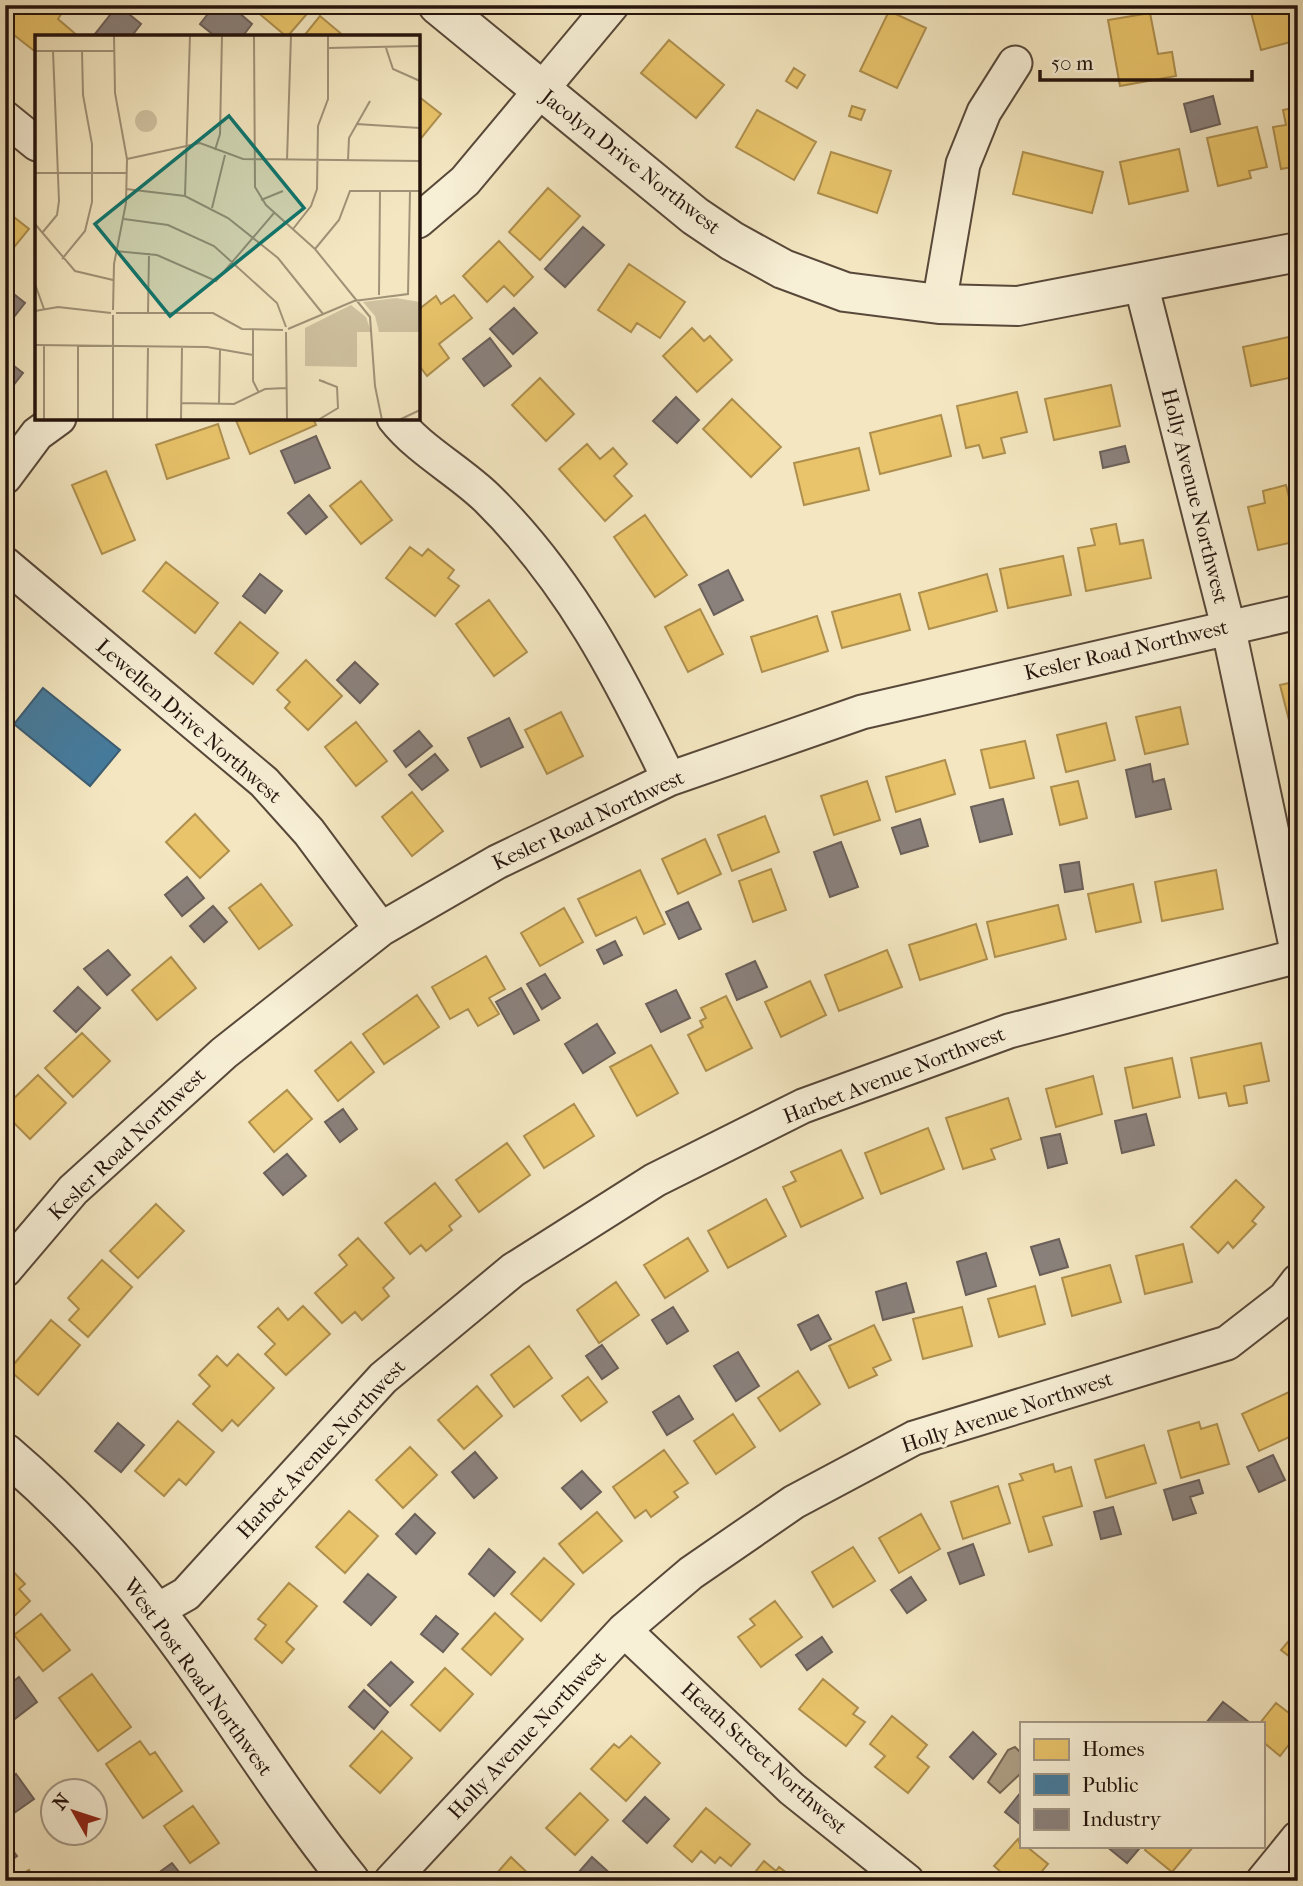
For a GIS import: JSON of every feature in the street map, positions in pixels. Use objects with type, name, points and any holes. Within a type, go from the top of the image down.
[{"type":"street","name":"Jacolyn Drive Northwest","points":[[438,5],[666,194],[742,247],[783,269],[845,292],[939,304],[1018,306],[1298,252]]},
{"type":"street","points":[[420,220],[465,181],[612,5]]},
{"type":"street","points":[[939,304],[963,164],[984,112],[1015,63]]},
{"type":"street","points":[[5,118],[35,142]]},
{"type":"street","name":"Holly Avenue Northwest","points":[[1141,284],[1228,626],[1298,956]]},
{"type":"street","points":[[5,477],[37,434],[56,420]]},
{"type":"street","points":[[396,420],[486,497],[533,548],[578,606],[619,674],[669,779]]},
{"type":"street","name":"Lewellen Drive Northwest","points":[[5,564],[264,782],[310,832],[381,929]]},
{"type":"street","name":"Kesler Road Northwest","points":[[5,1270],[73,1190],[223,1053],[381,929],[497,862],[669,779],[862,712],[1298,612]]},
{"type":"street","name":"Harbet Avenue Northwest","points":[[156,1612],[186,1594],[383,1378],[513,1270],[655,1180],[803,1106],[1009,1031],[1298,956]]},
{"type":"street","name":"Holly Avenue Northwest","points":[[391,1881],[624,1630],[691,1573],[794,1502],[914,1438],[1227,1343],[1285,1298],[1298,1281]]},
{"type":"street","name":"West Post Road Northwest","points":[[5,1453],[38,1482],[156,1612],[309,1831],[350,1881]]},
{"type":"street","name":"Heath Street Northwest","points":[[624,1630],[792,1789],[907,1881]]},
{"type":"street","points":[[1263,1881],[1298,1838]]},
{"type":"shaded area","points":[[1015,1747],[1020,1752],[1020,1774],[1000,1793],[988,1782],[1008,1750]]},
{"type":"building: Homes","points":[[14,5],[67,5],[58,19],[77,35],[35,35],[35,51],[5,28],[5,16]]},
{"type":"building: Homes","points":[[249,5],[309,5],[312,8],[289,35],[285,35]]},
{"type":"building: Homes","points":[[1249,5],[1292,5],[1298,40],[1261,50]]},
{"type":"building: Homes","points":[[889,11],[926,28],[897,88],[860,71]]},
{"type":"building: Homes","points":[[1150,13],[1158,54],[1172,52],[1176,76],[1120,86],[1108,20]]},
{"type":"building: Homes","points":[[320,16],[343,35],[305,35]]},
{"type":"building: Homes","points":[[669,40],[724,85],[696,118],[641,73]]},
{"type":"building: Homes","points":[[794,68],[805,75],[797,88],[786,81]]},
{"type":"building: Homes","points":[[420,98],[441,114],[420,140]]},
{"type":"building: Homes","points":[[852,106],[865,110],[861,120],[849,116]]},
{"type":"building: Homes","points":[[1298,107],[1298,166],[1281,169],[1273,127],[1286,125],[1283,110]]},
{"type":"building: Homes","points":[[757,110],[816,142],[794,180],[736,147]]},
{"type":"building: Homes","points":[[1257,127],[1267,167],[1249,171],[1251,178],[1218,186],[1207,138]]},
{"type":"building: Homes","points":[[1179,149],[1188,191],[1129,204],[1120,162]]},
{"type":"building: Homes","points":[[831,152],[891,171],[877,213],[818,193]]},
{"type":"building: Homes","points":[[1023,152],[1103,172],[1092,213],[1013,194]]},
{"type":"building: Homes","points":[[548,188],[580,216],[540,260],[509,232]]},
{"type":"building: Homes","points":[[5,210],[29,229],[6,257],[5,256]]},
{"type":"building: Homes","points":[[499,241],[533,277],[514,296],[504,286],[487,302],[463,276]]},
{"type":"building: Homes","points":[[629,264],[685,302],[660,338],[637,323],[631,332],[598,310]]},
{"type":"building: Homes","points":[[454,295],[472,318],[439,344],[449,358],[427,376],[420,367],[420,308],[436,296],[441,304]]},
{"type":"building: Homes","points":[[692,328],[704,341],[710,336],[732,360],[697,392],[663,356]]},
{"type":"building: Homes","points":[[1298,335],[1298,376],[1251,386],[1243,347]]},
{"type":"building: Homes","points":[[540,378],[574,414],[546,441],[512,405]]},
{"type":"building: Homes","points":[[1111,385],[1120,426],[1054,440],[1045,399]]},
{"type":"building: Homes","points":[[1017,392],[1027,432],[1001,438],[1005,453],[983,458],[979,445],[966,448],[957,406]]},
{"type":"building: Homes","points":[[732,399],[781,447],[751,477],[703,429]]},
{"type":"building: Homes","points":[[941,415],[951,456],[880,474],[870,433]]},
{"type":"building: Homes","points":[[236,420],[314,420],[316,425],[250,454]]},
{"type":"building: Homes","points":[[218,424],[229,458],[167,479],[156,445]]},
{"type":"building: Homes","points":[[587,444],[600,459],[613,448],[627,464],[614,476],[632,496],[605,521],[559,469]]},
{"type":"building: Homes","points":[[859,448],[869,490],[804,505],[794,463]]},
{"type":"building: Homes","points":[[106,471],[135,540],[102,554],[72,485]]},
{"type":"building: Homes","points":[[361,481],[392,520],[361,544],[330,506]]},
{"type":"building: Homes","points":[[1286,485],[1289,497],[1298,495],[1298,541],[1258,550],[1248,507],[1265,503],[1263,491]]},
{"type":"building: Homes","points":[[645,515],[687,575],[655,597],[614,537]]},
{"type":"building: Homes","points":[[1116,524],[1120,544],[1143,540],[1151,578],[1086,591],[1078,548],[1095,545],[1091,529]]},
{"type":"building: Homes","points":[[410,547],[422,556],[428,549],[454,570],[448,578],[459,586],[435,616],[386,578]]},
{"type":"building: Homes","points":[[1063,556],[1071,595],[1008,608],[1000,569]]},
{"type":"building: Homes","points":[[166,562],[218,603],[195,633],[143,591]]},
{"type":"building: Homes","points":[[987,574],[997,611],[929,629],[919,593]]},
{"type":"building: Homes","points":[[900,594],[910,630],[842,648],[832,612]]},
{"type":"building: Homes","points":[[489,600],[527,652],[494,676],[456,624]]},
{"type":"building: Homes","points":[[700,609],[723,654],[688,672],[665,627]]},
{"type":"building: Homes","points":[[817,616],[828,651],[762,672],[751,637]]},
{"type":"building: Homes","points":[[240,622],[278,653],[253,684],[215,653]]},
{"type":"building: Homes","points":[[306,660],[342,696],[308,730],[285,708],[290,702],[277,690]]},
{"type":"building: Homes","points":[[1298,681],[1298,726],[1291,728],[1280,685]]},
{"type":"building: Homes","points":[[1180,707],[1188,744],[1145,754],[1136,717]]},
{"type":"building: Homes","points":[[561,712],[583,756],[547,774],[525,730]]},
{"type":"building: Homes","points":[[356,722],[387,761],[356,786],[325,747]]},
{"type":"building: Homes","points":[[1106,723],[1115,760],[1066,772],[1057,735]]},
{"type":"building: Homes","points":[[1025,741],[1034,778],[990,788],[981,750]]},
{"type":"building: Homes","points":[[945,760],[955,794],[896,812],[886,777]]},
{"type":"building: Homes","points":[[867,781],[880,820],[834,835],[821,796]]},
{"type":"building: Homes","points":[[1078,781],[1087,818],[1060,825],[1051,787]]},
{"type":"building: Homes","points":[[412,792],[443,831],[412,856],[382,817]]},
{"type":"building: Homes","points":[[195,814],[229,851],[200,878],[166,842]]},
{"type":"building: Homes","points":[[765,816],[779,852],[732,871],[718,835]]},
{"type":"building: Homes","points":[[705,839],[721,874],[678,894],[662,859]]},
{"type":"building: Homes","points":[[771,869],[786,910],[753,922],[739,881]]},
{"type":"building: Homes","points":[[640,870],[665,924],[644,934],[636,917],[596,936],[578,899]]},
{"type":"building: Homes","points":[[1216,870],[1223,909],[1162,921],[1155,882]]},
{"type":"building: Homes","points":[[261,884],[292,925],[259,949],[229,908]]},
{"type":"building: Homes","points":[[1133,884],[1141,922],[1096,932],[1088,894]]},
{"type":"building: Homes","points":[[1058,905],[1066,939],[995,957],[987,922]]},
{"type":"building: Homes","points":[[564,908],[583,942],[540,966],[521,933]]},
{"type":"building: Homes","points":[[976,924],[987,959],[920,980],[909,945]]},
{"type":"building: Homes","points":[[887,950],[902,987],[839,1011],[825,975]]},
{"type":"building: Homes","points":[[486,956],[505,989],[489,998],[499,1014],[478,1026],[468,1009],[450,1019],[432,987]]},
{"type":"building: Homes","points":[[171,957],[196,988],[157,1020],[132,990]]},
{"type":"building: Homes","points":[[810,981],[826,1015],[781,1037],[765,1002]]},
{"type":"building: Homes","points":[[417,995],[439,1027],[384,1064],[363,1034]]},
{"type":"building: Homes","points":[[726,996],[752,1048],[706,1071],[688,1035],[703,1027],[700,1021],[706,1018],[701,1008]]},
{"type":"building: Homes","points":[[82,1033],[110,1061],[73,1097],[45,1068]]},
{"type":"building: Homes","points":[[351,1042],[374,1072],[338,1101],[315,1071]]},
{"type":"building: Homes","points":[[1261,1043],[1269,1081],[1244,1086],[1247,1103],[1229,1106],[1226,1093],[1199,1098],[1191,1058]]},
{"type":"building: Homes","points":[[651,1045],[678,1093],[637,1116],[610,1067]]},
{"type":"building: Homes","points":[[1172,1058],[1180,1097],[1133,1108],[1125,1068]]},
{"type":"building: Homes","points":[[38,1075],[66,1103],[30,1139],[5,1114],[5,1107]]},
{"type":"building: Homes","points":[[1093,1076],[1102,1114],[1056,1127],[1046,1089]]},
{"type":"building: Homes","points":[[287,1090],[312,1119],[274,1152],[249,1122]]},
{"type":"building: Homes","points":[[1008,1098],[1021,1139],[991,1149],[995,1159],[963,1169],[946,1118]]},
{"type":"building: Homes","points":[[574,1104],[594,1136],[544,1168],[524,1136]]},
{"type":"building: Homes","points":[[928,1128],[944,1169],[881,1194],[865,1153]]},
{"type":"building: Homes","points":[[507,1143],[530,1175],[479,1212],[456,1180]]},
{"type":"building: Homes","points":[[841,1150],[863,1198],[801,1227],[783,1187],[796,1181],[791,1172]]},
{"type":"building: Homes","points":[[1236,1180],[1264,1207],[1252,1221],[1256,1224],[1233,1248],[1228,1242],[1218,1253],[1191,1227]]},
{"type":"building: Homes","points":[[435,1183],[461,1216],[449,1226],[452,1230],[426,1251],[421,1245],[410,1254],[385,1223]]},
{"type":"building: Homes","points":[[766,1199],[786,1236],[728,1268],[708,1231]]},
{"type":"building: Homes","points":[[156,1204],[184,1231],[138,1278],[110,1251]]},
{"type":"building: Homes","points":[[358,1238],[394,1278],[383,1288],[389,1296],[362,1320],[355,1312],[342,1323],[315,1293],[347,1265],[339,1255]]},
{"type":"building: Homes","points":[[688,1238],[708,1271],[665,1298],[644,1265]]},
{"type":"building: Homes","points":[[1183,1244],[1192,1282],[1145,1294],[1136,1256]]},
{"type":"building: Homes","points":[[102,1260],[132,1287],[88,1337],[69,1320],[79,1309],[68,1298]]},
{"type":"building: Homes","points":[[1110,1265],[1121,1302],[1072,1316],[1062,1278]]},
{"type":"building: Homes","points":[[616,1282],[639,1315],[599,1343],[577,1310]]},
{"type":"building: Homes","points":[[1035,1286],[1045,1324],[999,1337],[988,1299]]},
{"type":"building: Homes","points":[[303,1306],[330,1334],[286,1375],[265,1354],[275,1344],[258,1327],[278,1308],[288,1320]]},
{"type":"building: Homes","points":[[962,1307],[972,1346],[923,1359],[913,1319]]},
{"type":"building: Homes","points":[[51,1320],[80,1345],[38,1395],[9,1370]]},
{"type":"building: Homes","points":[[874,1325],[891,1360],[873,1368],[877,1375],[849,1388],[829,1346]]},
{"type":"building: Homes","points":[[529,1346],[552,1378],[514,1407],[491,1375]]},
{"type":"building: Homes","points":[[238,1354],[274,1388],[238,1426],[232,1420],[222,1431],[193,1404],[210,1386],[199,1375],[217,1356],[227,1366]]},
{"type":"building: Homes","points":[[798,1371],[820,1404],[780,1431],[758,1398]]},
{"type":"building: Homes","points":[[588,1377],[607,1402],[581,1421],[562,1396]]},
{"type":"building: Homes","points":[[477,1386],[502,1416],[464,1449],[438,1420]]},
{"type":"building: Homes","points":[[1289,1392],[1298,1410],[1298,1433],[1259,1451],[1242,1414]]},
{"type":"building: Homes","points":[[733,1414],[755,1447],[716,1474],[694,1441]]},
{"type":"building: Homes","points":[[178,1421],[214,1452],[186,1485],[179,1479],[164,1496],[135,1471]]},
{"type":"building: Homes","points":[[1199,1422],[1201,1429],[1217,1424],[1229,1464],[1181,1478],[1168,1431]]},
{"type":"building: Homes","points":[[1144,1445],[1156,1483],[1106,1498],[1095,1460]]},
{"type":"building: Homes","points":[[410,1447],[437,1475],[403,1508],[376,1480]]},
{"type":"building: Homes","points":[[664,1450],[688,1483],[674,1492],[678,1497],[651,1517],[646,1510],[635,1518],[613,1487]]},
{"type":"building: Homes","points":[[1053,1464],[1055,1472],[1071,1467],[1082,1506],[1043,1517],[1052,1545],[1029,1552],[1009,1484],[1023,1480],[1020,1474]]},
{"type":"building: Homes","points":[[998,1486],[1010,1523],[963,1539],[951,1502]]},
{"type":"building: Homes","points":[[349,1511],[378,1536],[345,1573],[316,1547]]},
{"type":"building: Homes","points":[[597,1512],[622,1541],[583,1573],[559,1544]]},
{"type":"building: Homes","points":[[921,1514],[940,1549],[899,1573],[879,1538]]},
{"type":"building: Homes","points":[[853,1547],[875,1581],[833,1607],[812,1572]]},
{"type":"building: Homes","points":[[544,1558],[574,1584],[541,1621],[511,1594]]},
{"type":"building: Homes","points":[[5,1563],[25,1584],[19,1589],[30,1601],[5,1625]]},
{"type":"building: Homes","points":[[289,1583],[317,1606],[286,1642],[294,1649],[282,1663],[255,1639],[266,1625],[258,1619]]},
{"type":"building: Homes","points":[[775,1601],[802,1637],[761,1667],[738,1637],[755,1625],[750,1619]]},
{"type":"building: Homes","points":[[495,1613],[523,1639],[491,1675],[462,1649]]},
{"type":"building: Homes","points":[[41,1614],[70,1650],[43,1671],[14,1635]]},
{"type":"building: Homes","points":[[1298,1630],[1298,1663],[1281,1650]]},
{"type":"building: Homes","points":[[445,1668],[473,1694],[440,1731],[411,1705]]},
{"type":"building: Homes","points":[[92,1674],[131,1727],[98,1751],[59,1698]]},
{"type":"building: Homes","points":[[823,1679],[858,1708],[853,1714],[865,1722],[846,1746],[799,1709]]},
{"type":"building: Homes","points":[[1276,1703],[1298,1720],[1298,1733],[1280,1756],[1264,1743],[1264,1722],[1261,1722]]},
{"type":"building: Homes","points":[[892,1716],[927,1745],[917,1757],[929,1767],[908,1793],[875,1767],[885,1756],[870,1744]]},
{"type":"building: Homes","points":[[382,1731],[412,1758],[380,1793],[350,1766]]},
{"type":"building: Homes","points":[[631,1736],[660,1763],[626,1801],[591,1769],[614,1744],[619,1748]]},
{"type":"building: Homes","points":[[140,1741],[150,1755],[155,1752],[182,1791],[143,1818],[106,1764]]},
{"type":"building: Homes","points":[[580,1793],[608,1820],[575,1855],[546,1828]]},
{"type":"building: Homes","points":[[193,1806],[219,1843],[190,1863],[164,1826]]},
{"type":"building: Homes","points":[[706,1808],[750,1844],[731,1866],[720,1857],[715,1863],[701,1851],[692,1862],[674,1846]]},
{"type":"building: Homes","points":[[1018,1839],[1020,1848],[1028,1848],[1048,1864],[1034,1881],[1011,1881],[994,1866]]},
{"type":"building: Homes","points":[[1146,1848],[1192,1848],[1172,1872],[1145,1850]]},
{"type":"building: Homes","points":[[511,1857],[536,1881],[490,1881]]},
{"type":"building: Homes","points":[[764,1861],[776,1871],[779,1867],[797,1881],[748,1881]]},
{"type":"building: Homes","points":[[29,1870],[35,1881],[11,1881]]},
{"type":"building: Public","points":[[43,688],[120,750],[90,786],[14,724]]},
{"type":"building: Industry","points":[[118,5],[141,24],[133,35],[95,34]]},
{"type":"building: Industry","points":[[215,5],[230,5],[252,24],[244,35],[214,35],[200,24]]},
{"type":"building: Industry","points":[[1213,96],[1220,124],[1191,132],[1184,104]]},
{"type":"building: Industry","points":[[583,227],[604,245],[565,287],[545,269]]},
{"type":"building: Industry","points":[[5,287],[25,303],[6,327],[5,327]]},
{"type":"building: Industry","points":[[514,308],[537,333],[513,354],[490,329]]},
{"type":"building: Industry","points":[[490,338],[511,366],[484,386],[463,359]]},
{"type":"building: Industry","points":[[5,359],[23,373],[5,396]]},
{"type":"building: Industry","points":[[676,397],[699,420],[677,443],[653,421]]},
{"type":"building: Industry","points":[[316,436],[330,468],[295,483],[281,451]]},
{"type":"building: Industry","points":[[1125,446],[1129,462],[1103,468],[1100,452]]},
{"type":"building: Industry","points":[[309,495],[327,517],[306,534],[288,513]]},
{"type":"building: Industry","points":[[728,570],[743,600],[714,615],[699,585]]},
{"type":"building: Industry","points":[[260,574],[282,591],[265,613],[243,596]]},
{"type":"building: Industry","points":[[355,662],[378,684],[360,703],[337,680]]},
{"type":"building: Industry","points":[[509,718],[523,747],[481,767],[468,738]]},
{"type":"building: Industry","points":[[419,731],[432,746],[406,767],[394,751]]},
{"type":"building: Industry","points":[[435,754],[448,770],[422,790],[409,775]]},
{"type":"building: Industry","points":[[1150,764],[1153,782],[1164,779],[1171,809],[1136,817],[1126,770]]},
{"type":"building: Industry","points":[[1003,799],[1012,834],[980,842],[971,807]]},
{"type":"building: Industry","points":[[920,819],[928,846],[901,854],[892,828]]},
{"type":"building: Industry","points":[[841,842],[858,887],[830,897],[814,852]]},
{"type":"building: Industry","points":[[1079,862],[1083,889],[1065,892],[1060,865]]},
{"type":"building: Industry","points":[[187,877],[204,898],[182,916],[165,895]]},
{"type":"building: Industry","points":[[688,902],[701,929],[679,939],[666,912]]},
{"type":"building: Industry","points":[[213,906],[227,922],[204,942],[190,926]]},
{"type":"building: Industry","points":[[615,941],[622,955],[604,964],[597,950]]},
{"type":"building: Industry","points":[[108,950],[130,975],[107,995],[84,969]]},
{"type":"building: Industry","points":[[755,961],[767,987],[737,1000],[726,974]]},
{"type":"building: Industry","points":[[545,974],[560,998],[542,1009],[527,984]]},
{"type":"building: Industry","points":[[78,987],[100,1008],[76,1032],[54,1011]]},
{"type":"building: Industry","points":[[521,988],[539,1020],[514,1034],[496,1002]]},
{"type":"building: Industry","points":[[676,990],[690,1018],[661,1032],[646,1004]]},
{"type":"building: Industry","points":[[597,1024],[615,1053],[583,1073],[565,1044]]},
{"type":"building: Industry","points":[[343,1109],[357,1129],[340,1142],[325,1122]]},
{"type":"building: Industry","points":[[1146,1114],[1154,1145],[1122,1153],[1115,1121]]},
{"type":"building: Industry","points":[[1060,1134],[1067,1163],[1048,1168],[1041,1138]]},
{"type":"building: Industry","points":[[287,1154],[306,1176],[283,1195],[264,1173]]},
{"type":"building: Industry","points":[[1059,1239],[1068,1267],[1040,1275],[1031,1247]]},
{"type":"building: Industry","points":[[986,1253],[996,1286],[966,1295],[957,1262]]},
{"type":"building: Industry","points":[[906,1283],[914,1312],[883,1320],[876,1292]]},
{"type":"building: Industry","points":[[673,1307],[688,1331],[667,1344],[652,1320]]},
{"type":"building: Industry","points":[[818,1315],[831,1339],[811,1350],[798,1325]]},
{"type":"building: Industry","points":[[602,1345],[618,1368],[602,1379],[586,1356]]},
{"type":"building: Industry","points":[[738,1352],[759,1386],[736,1401],[714,1366]]},
{"type":"building: Industry","points":[[679,1396],[693,1419],[667,1435],[653,1412]]},
{"type":"building: Industry","points":[[118,1423],[144,1445],[121,1472],[95,1451]]},
{"type":"building: Industry","points":[[475,1452],[497,1478],[474,1498],[452,1472]]},
{"type":"building: Industry","points":[[1273,1455],[1285,1480],[1259,1492],[1247,1467]]},
{"type":"building: Industry","points":[[582,1471],[601,1492],[581,1509],[562,1488]]},
{"type":"building: Industry","points":[[1199,1480],[1203,1493],[1190,1497],[1196,1513],[1173,1520],[1164,1490]]},
{"type":"building: Industry","points":[[1113,1507],[1121,1534],[1101,1539],[1094,1512]]},
{"type":"building: Industry","points":[[415,1514],[435,1533],[416,1554],[396,1534]]},
{"type":"building: Industry","points":[[973,1544],[984,1575],[960,1584],[948,1553]]},
{"type":"building: Industry","points":[[489,1549],[515,1572],[494,1596],[469,1574]]},
{"type":"building: Industry","points":[[368,1574],[396,1597],[371,1625],[344,1602]]},
{"type":"building: Industry","points":[[911,1577],[926,1600],[907,1613],[891,1590]]},
{"type":"building: Industry","points":[[436,1616],[458,1634],[443,1652],[421,1634]]},
{"type":"building: Industry","points":[[822,1637],[832,1652],[807,1670],[796,1655]]},
{"type":"building: Industry","points":[[391,1662],[413,1682],[390,1706],[368,1685]]},
{"type":"building: Industry","points":[[19,1677],[37,1702],[12,1721],[5,1711],[5,1688]]},
{"type":"building: Industry","points":[[364,1690],[388,1712],[374,1729],[349,1707]]},
{"type":"building: Industry","points":[[1223,1702],[1249,1722],[1207,1722]]},
{"type":"building: Industry","points":[[973,1732],[996,1754],[973,1779],[950,1757]]},
{"type":"building: Industry","points":[[16,1774],[34,1799],[7,1818],[5,1782]]},
{"type":"building: Industry","points":[[1020,1793],[1020,1824],[1005,1812]]},
{"type":"building: Industry","points":[[645,1797],[669,1819],[647,1843],[623,1821]]},
{"type":"building: Industry","points":[[5,1840],[17,1856],[5,1865]]},
{"type":"building: Industry","points":[[1108,1848],[1139,1849],[1127,1863]]},
{"type":"building: Industry","points":[[592,1857],[615,1878],[571,1881]]},
{"type":"building: Industry","points":[[172,1863],[186,1881],[147,1881]]}]
